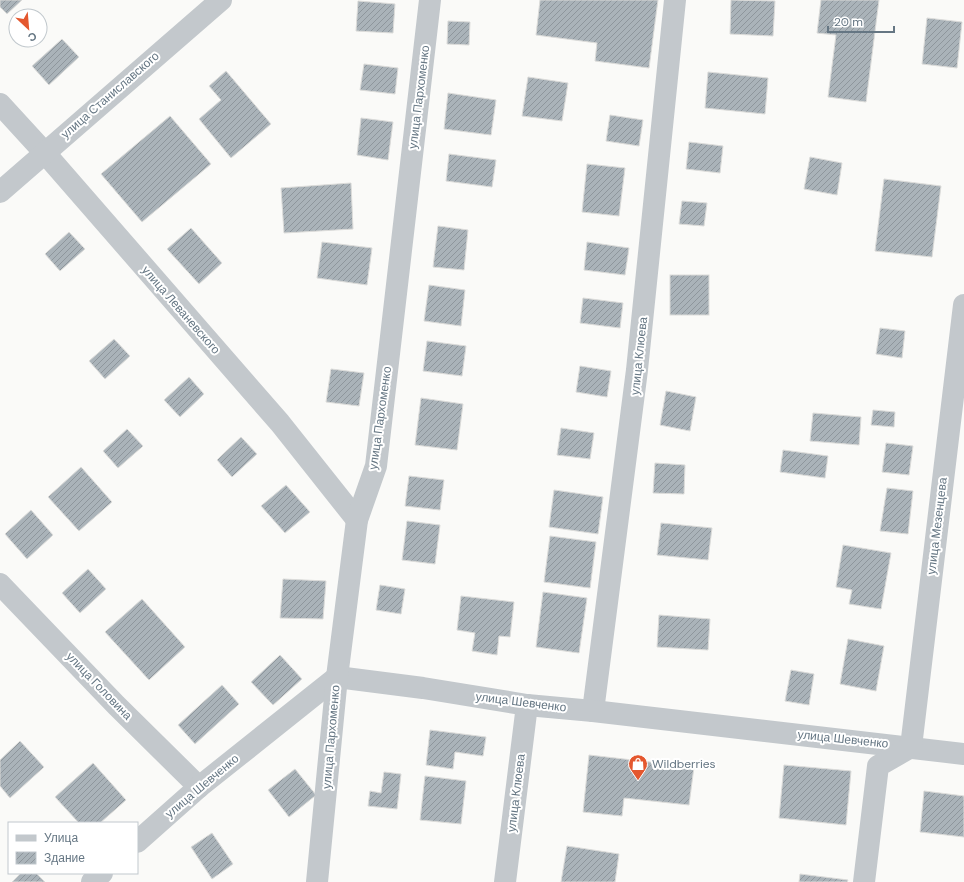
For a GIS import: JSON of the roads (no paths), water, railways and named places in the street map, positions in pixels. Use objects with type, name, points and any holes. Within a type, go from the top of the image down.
[{"type":"street","name":"улица Станиславского","points":[[0,192],[44,152],[221,0]]},
{"type":"street","name":"улица Пархоменко","points":[[316,882],[336,677],[357,520],[376,466],[430,0]]},
{"type":"street","name":"улица Клюева","points":[[593,711],[638,370],[675,0]]},
{"type":"street","name":"улица Леваневского","points":[[0,104],[44,152],[280,423],[357,520]]},
{"type":"street","name":"улица Мезенцева","points":[[910,747],[964,304]]},
{"type":"street","name":"улица Головина","points":[[0,584],[111,699],[199,787]]},
{"type":"street","name":"улица Шевченко","points":[[138,841],[199,787],[336,677],[423,688],[527,705],[593,711],[964,754]]},
{"type":"street","name":"улица Клюева","points":[[505,882],[527,705]]},
{"type":"street","points":[[864,882],[878,766],[910,747]]},
{"type":"street","points":[[92,882],[101,874]]},
{"type":"place","name":"Wildberries","points":[[638,781]]}]
